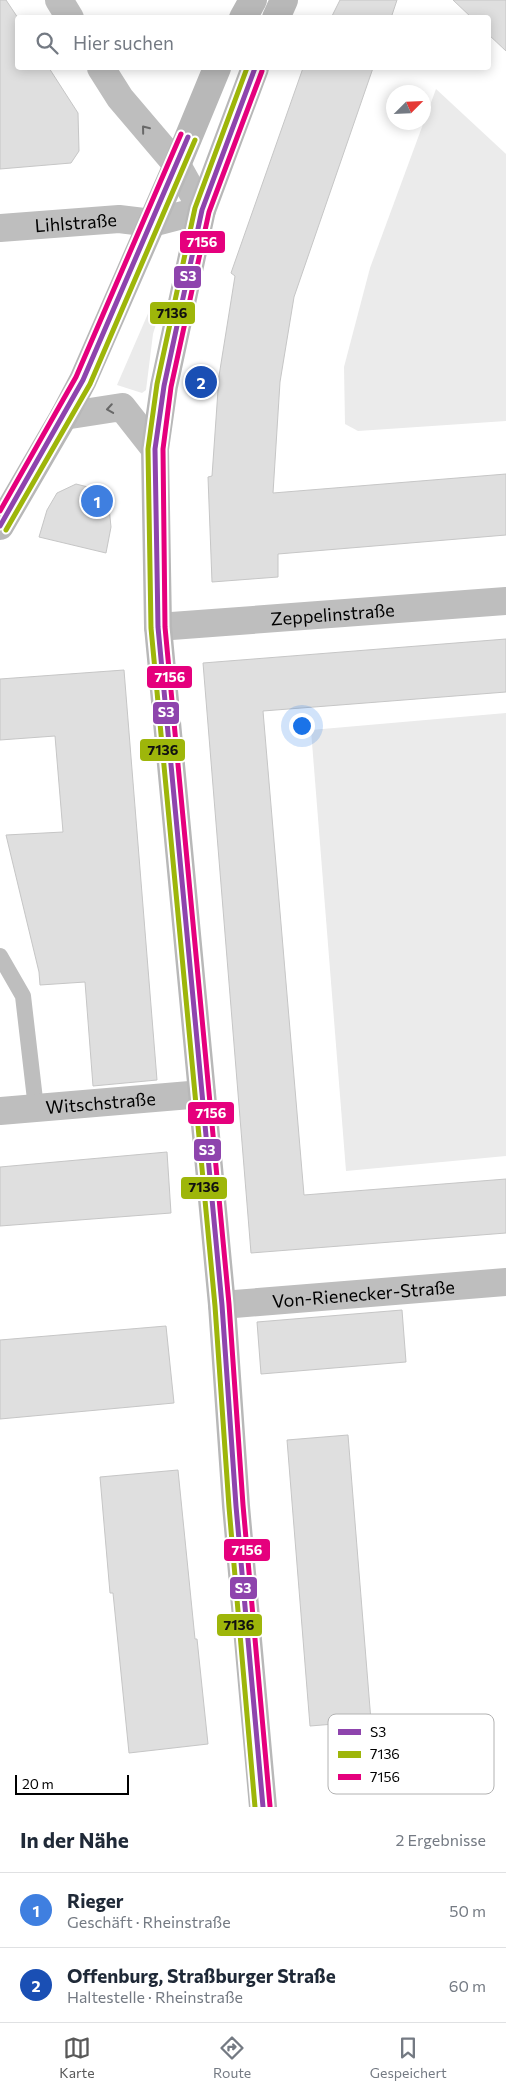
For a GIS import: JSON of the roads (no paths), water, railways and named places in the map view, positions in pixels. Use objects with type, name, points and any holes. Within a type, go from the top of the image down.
[{"type":"main road","points":[[245,15],[253,0]]},
{"type":"main road","points":[[277,15],[284,0]]},
{"type":"main road","points":[[0,526],[83,380],[177,165],[216,70]]},
{"type":"main road","points":[[254,70],[202,210],[164,386],[155,449],[158,627],[222,1305],[236,1506],[263,1807]]},
{"type":"street","points":[[59,0],[68,15]]},
{"type":"street","points":[[102,70],[120,98],[177,165],[202,210],[152,223]]},
{"type":"street","name":"Lihlstraße","points":[[0,228],[118,219],[152,223]]},
{"type":"street","points":[[64,416],[122,407],[155,449]]},
{"type":"street","name":"Zeppelinstraße","points":[[158,627],[506,601]]},
{"type":"street","name":"Witschstraße","points":[[0,1111],[202,1094]]},
{"type":"street","name":"Von-Rienecker-Straße","points":[[222,1305],[506,1282]]},
{"type":"lane","points":[[0,956],[23,996],[36,1108]]},
{"type":"place","name":"Offenburg, Straßburger Straße","points":[[201,382]]},
{"type":"place","name":"Rieger","points":[[97,501]]}]
